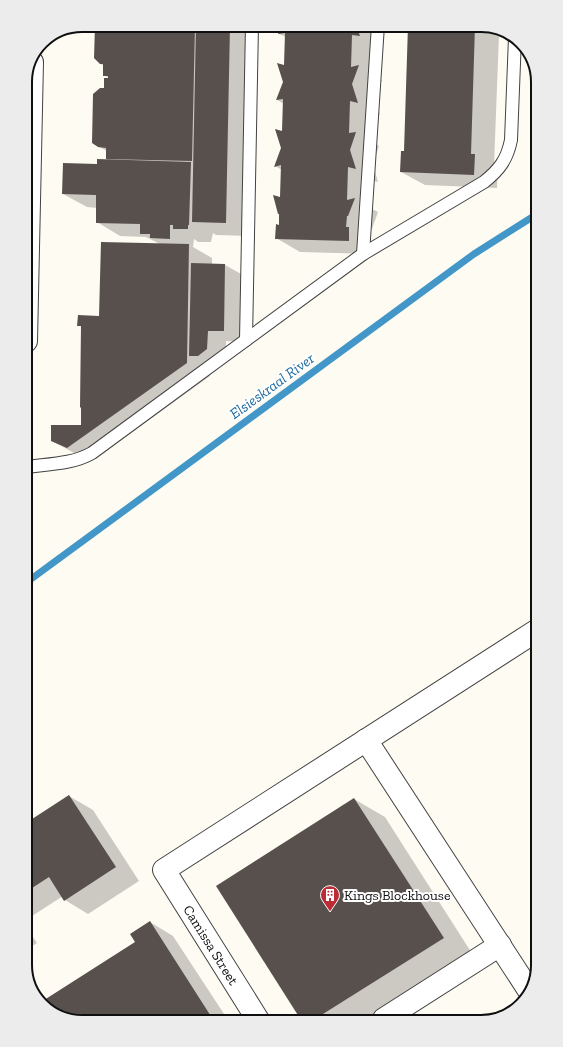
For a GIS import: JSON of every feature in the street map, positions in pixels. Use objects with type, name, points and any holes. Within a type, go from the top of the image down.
[{"type":"street","points":[[526,986],[366,740],[531,634]]},
{"type":"street","name":"Camissa Street","points":[[255,1015],[164,870],[366,740]]},
{"type":"street","points":[[390,1015],[500,945]]},
{"type":"lane","points":[[246,340],[252,32]]},
{"type":"lane","points":[[363,254],[378,32]]},
{"type":"lane","points":[[32,466],[72,461],[86,457],[363,254],[484,182],[495,173],[504,162],[509,152],[511,140],[515,45]]},
{"type":"building","points":[[95,32],[195,32],[192,161],[106,159],[106,148],[98,147],[92,143],[93,94],[100,88],[104,88],[104,78],[108,78],[108,76],[103,76],[103,64],[100,64],[94,58]]},
{"type":"building","points":[[196,32],[230,32],[226,223],[192,222]]},
{"type":"building","points":[[279,32],[359,32],[360,36],[352,35],[351,67],[359,65],[352,84],[358,103],[350,101],[349,133],[356,132],[350,150],[356,169],[348,167],[347,200],[355,198],[347,216],[346,227],[349,227],[349,241],[275,239],[276,224],[279,225],[279,214],[273,195],[280,197],[281,165],[274,167],[281,148],[275,129],[282,131],[283,99],[276,100],[283,82],[277,63],[284,65],[285,33],[278,34]]},
{"type":"building","points":[[408,32],[475,32],[471,154],[475,154],[474,175],[400,172],[401,151],[404,151]]},
{"type":"building","points":[[97,159],[191,162],[188,229],[173,229],[173,225],[170,225],[170,239],[150,238],[150,234],[140,234],[140,224],[96,223],[96,195],[62,194],[63,163],[97,164]]},
{"type":"building","points":[[101,242],[189,244],[187,363],[67,448],[51,441],[51,425],[81,425],[81,326],[77,326],[78,315],[99,316]]},
{"type":"building","points":[[191,263],[225,264],[224,331],[208,331],[207,349],[198,356],[189,356]]},
{"type":"building","points":[[69,795],[116,867],[64,901],[49,877],[32,888],[32,819]]},
{"type":"building","name":"Kings Blockhouse","points":[[354,798],[444,938],[321,1015],[298,1015],[216,886]]},
{"type":"building","points":[[150,921],[210,1015],[79,1015],[63,1011],[52,1005],[46,999],[135,942],[130,934]]},
{"type":"waterway","name":"Elsieskraal River","points":[[32,578],[474,254],[531,218]]},
{"type":"place","name":"Kings Blockhouse","points":[[330,912]]}]
